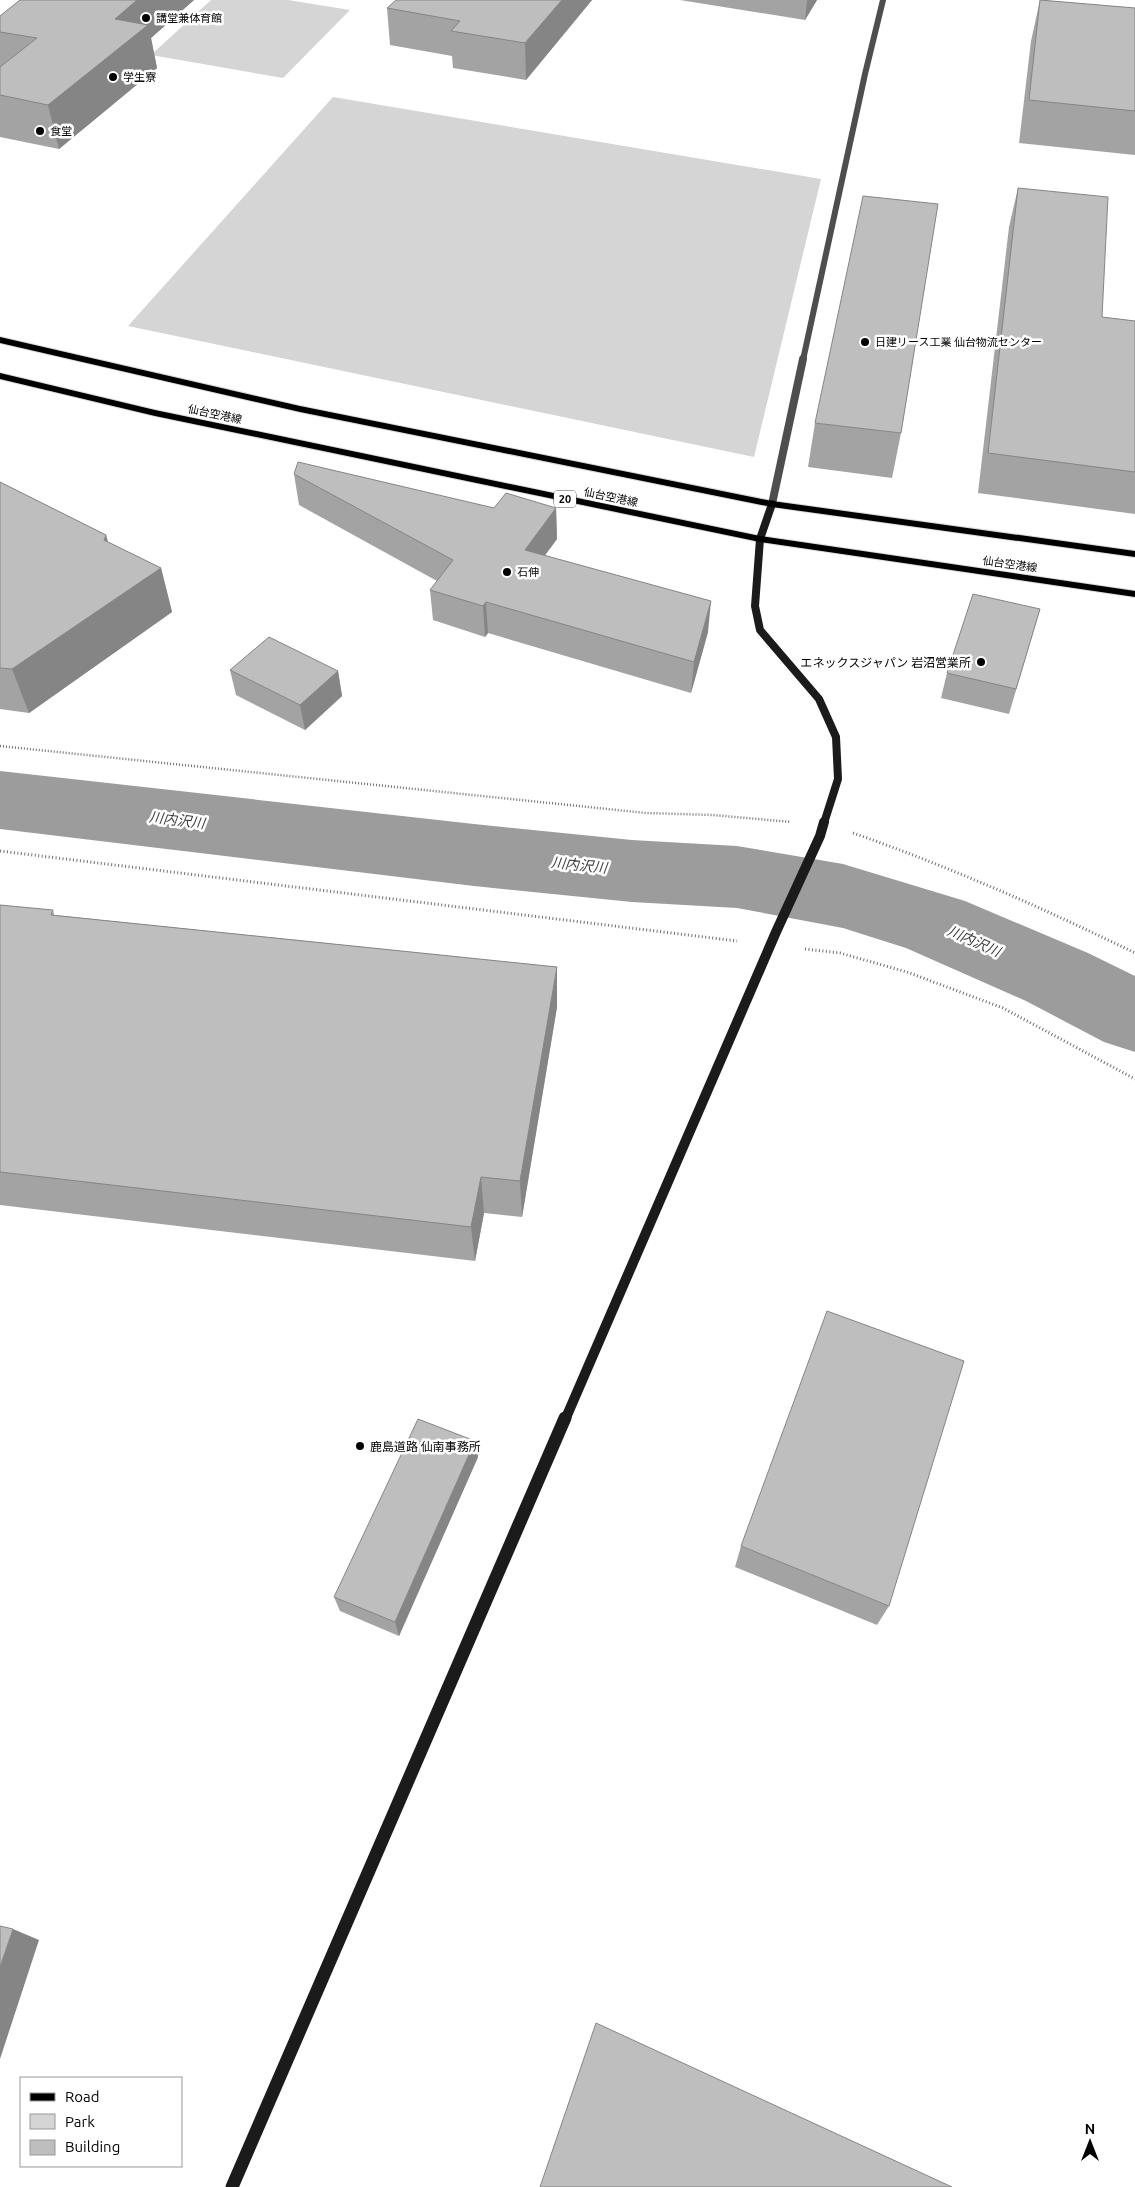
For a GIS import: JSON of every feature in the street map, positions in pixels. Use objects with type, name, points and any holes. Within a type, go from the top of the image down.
[{"type":"main road","name":"仙台空港線","points":[[0,340],[300,408],[772,504],[1135,554]]},
{"type":"main road","name":"仙台空港線","points":[[0,376],[164,415],[760,539],[1135,594]]},
{"type":"street","points":[[232,2187],[770,945],[822,832],[838,779],[836,737],[819,699],[760,630],[755,606],[760,539],[772,504]]},
{"type":"lane","points":[[772,504],[865,74],[883,0]]},
{"type":"path","points":[[0,746],[646,813],[713,814],[769,819],[822,832],[854,833],[950,868],[1030,902],[1135,953]]},
{"type":"path","points":[[0,851],[840,953],[907,972],[1003,1008],[1135,1079]]},
{"type":"green space","points":[[211,0],[288,0],[350,10],[283,78],[151,55]]},
{"type":"green space","points":[[333,97],[821,179],[754,457],[128,326]]},
{"type":"building","points":[[20,0],[137,0],[115,19],[148,25],[48,105],[0,95],[0,67],[37,38],[0,32],[0,16]]},
{"type":"building","points":[[396,0],[562,0],[525,43],[451,31],[460,21],[387,8]]},
{"type":"building","points":[[1040,0],[1135,8],[1135,111],[1029,100]]},
{"type":"building","points":[[1018,188],[1108,197],[1102,317],[1135,321],[1135,472],[988,453]]},
{"type":"building","points":[[863,196],[938,204],[901,433],[815,423]]},
{"type":"building","points":[[298,462],[494,508],[506,493],[556,508],[525,550],[711,601],[694,662],[486,602],[483,606],[430,590],[453,560],[294,474]]},
{"type":"building","points":[[0,482],[106,535],[104,540],[161,568],[12,669],[0,668]]},
{"type":"building","points":[[973,594],[1040,609],[1016,689],[947,673]]},
{"type":"building","points":[[269,637],[338,671],[300,705],[230,670]]},
{"type":"building","points":[[0,905],[53,910],[51,915],[557,967],[520,1181],[481,1177],[471,1227],[0,1172]]},
{"type":"building","points":[[827,1311],[964,1361],[889,1606],[741,1546]]},
{"type":"building","points":[[418,1419],[475,1441],[395,1622],[334,1597]]},
{"type":"building","points":[[0,1926],[13,1929],[0,1967]]},
{"type":"building","points":[[596,2023],[952,2187],[540,2187]]},
{"type":"waterway","name":"川内沢川","points":[[0,800],[474,855],[632,871],[737,877],[843,896],[935,924],[1057,977],[1135,1017]]},
{"type":"place","name":"講堂兼体育館","points":[[146,18]]},
{"type":"place","name":"学生寮","points":[[113,77]]},
{"type":"place","name":"食堂","points":[[40,131]]},
{"type":"place","name":"日建リース工業 仙台物流センター","points":[[865,342]]},
{"type":"place","name":"石伸","points":[[507,572]]},
{"type":"place","name":"エネックスジャパン 岩沼営業所","points":[[981,662]]},
{"type":"place","name":"鹿島道路 仙南事務所","points":[[360,1446]]}]
